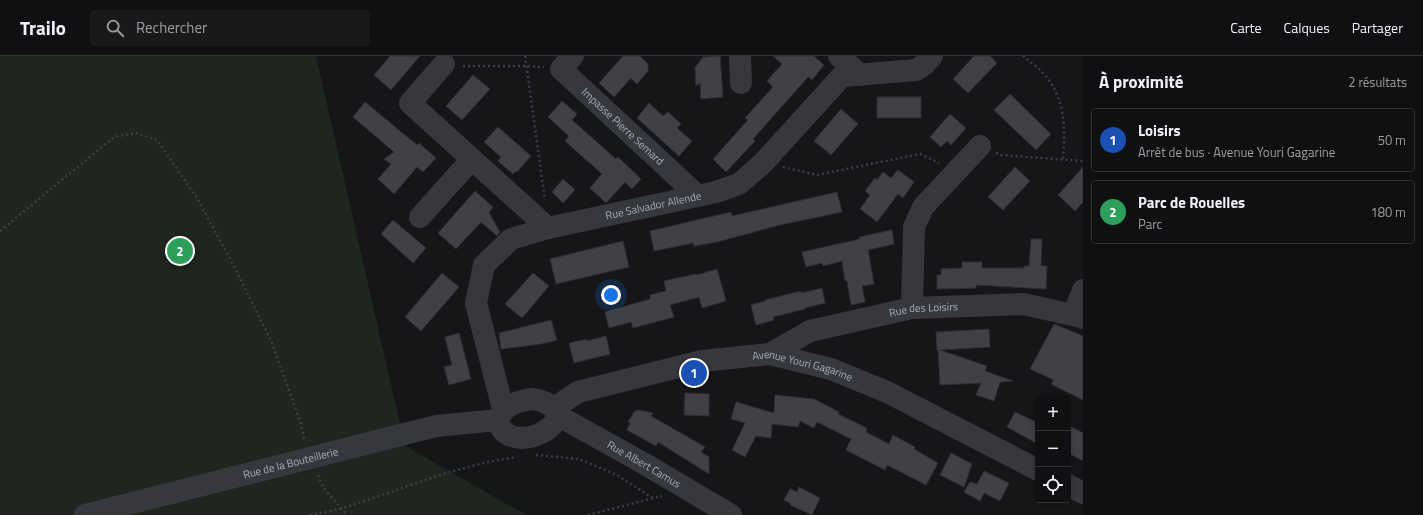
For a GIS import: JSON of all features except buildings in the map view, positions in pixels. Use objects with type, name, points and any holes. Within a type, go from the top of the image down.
[{"type":"street","points":[[740,56],[741,83]]},
{"type":"street","points":[[839,56],[860,75]]},
{"type":"street","name":"Rue Salvador Allende","points":[[501,415],[476,303],[484,264],[511,239],[548,228],[716,192],[739,184],[763,163],[842,76],[916,70],[925,64],[932,56]]},
{"type":"street","name":"Impasse Pierre Semard","points":[[567,62],[698,196]]},
{"type":"street","points":[[444,64],[410,103],[548,228]]},
{"type":"street","points":[[912,308],[914,227],[923,207],[980,146]]},
{"type":"street","points":[[420,217],[472,159]]},
{"type":"street","points":[[1078,317],[1083,290]]},
{"type":"street","name":"Rue des Loisirs","points":[[770,354],[810,331],[912,308],[1023,304],[1078,317]]},
{"type":"street","name":"Avenue Youri Gagarine","points":[[556,412],[578,392],[583,390],[702,361],[770,354],[831,369],[873,386],[1035,468]]},
{"type":"street","points":[[531,399],[540,400],[556,412],[556,421],[552,427],[540,434],[527,438],[516,438],[501,429],[501,415],[517,402],[531,399]]},
{"type":"street","name":"Rue Albert Camus","points":[[556,412],[731,515]]},
{"type":"street","name":"Rue de la Bouteillerie","points":[[85,515],[436,426],[501,415]]},
{"type":"street","points":[[1071,487],[1083,493]]},
{"type":"path","points":[[525,56],[548,228]]},
{"type":"path","points":[[1023,56],[1048,79],[1060,102],[1065,132],[1063,160]]},
{"type":"path","points":[[444,64],[457,66],[527,66],[567,62]]},
{"type":"path","points":[[0,231],[114,137],[136,133],[157,140],[197,198],[237,272],[268,336],[300,420],[310,458],[323,487],[347,515]]},
{"type":"path","points":[[980,146],[1001,155],[1083,161]]},
{"type":"path","points":[[763,163],[817,175],[920,154],[956,170]]},
{"type":"path","points":[[534,455],[579,459],[617,475],[654,498]]},
{"type":"path","points":[[310,515],[341,508],[436,476],[495,460],[522,457]]},
{"type":"path","points":[[588,515],[687,489]]},
{"type":"shaded area","points":[[0,56],[316,56],[405,446],[526,515],[0,515]]},
{"type":"place","name":"Parc de Rouelles","points":[[180,251]]},
{"type":"place","name":"Loisirs","points":[[694,373]]}]
